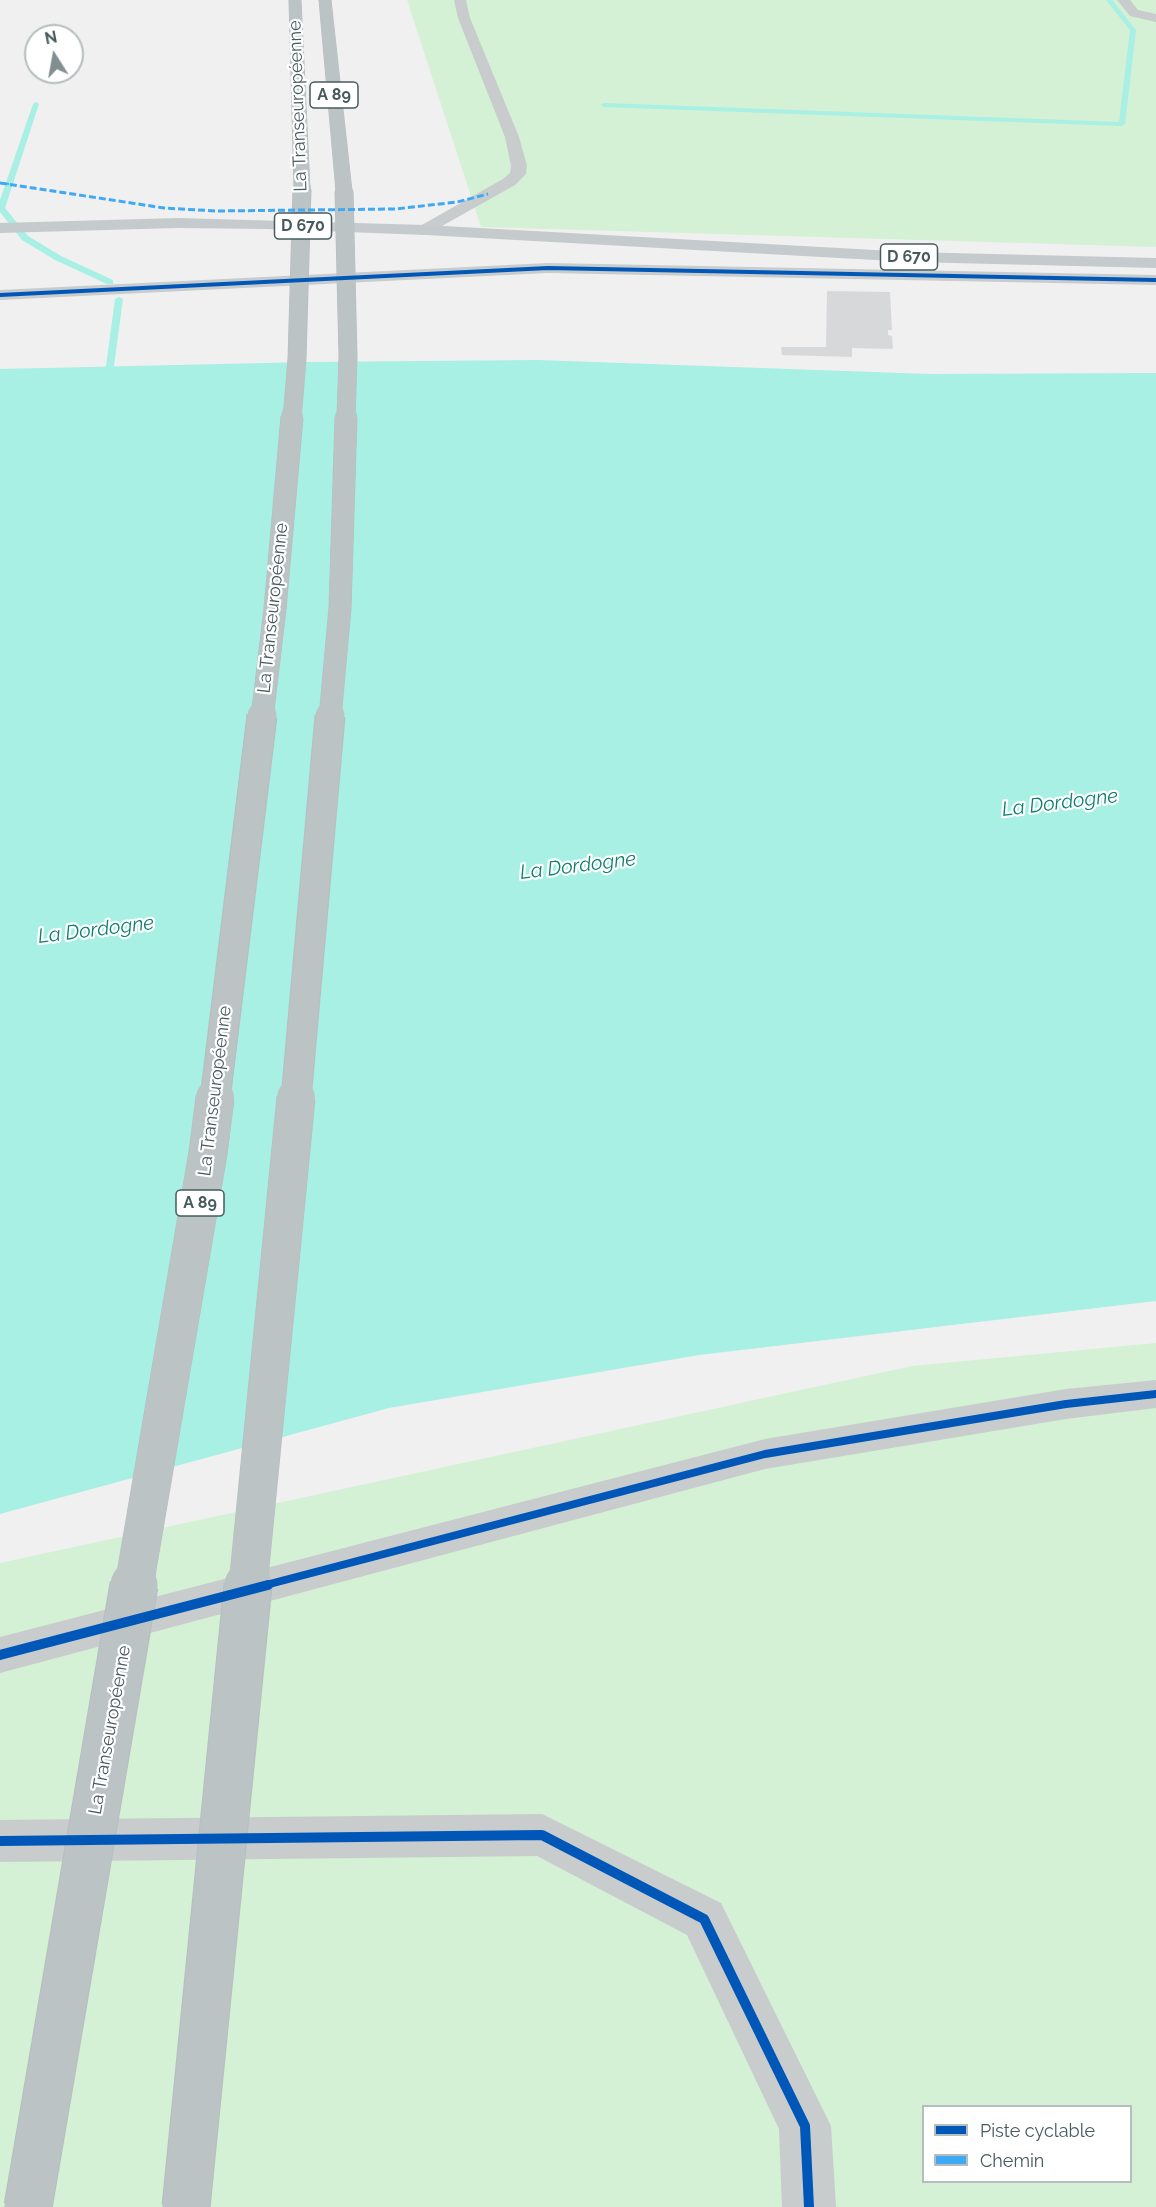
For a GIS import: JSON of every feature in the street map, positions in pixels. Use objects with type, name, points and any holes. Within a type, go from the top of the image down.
[{"type":"highway","name":"La Transeuropéenne","points":[[28,2207],[208,1153],[274,609],[297,359],[302,189],[295,0]]},
{"type":"highway","name":"La Transeuropéenne","points":[[186,2207],[291,1152],[340,609],[348,357],[344,191],[325,0]]},
{"type":"main road","name":"D 670","points":[[0,228],[266,224],[426,230],[801,251],[1018,260],[1156,262]]},
{"type":"street","points":[[426,230],[509,182],[518,174],[519,166],[512,137],[464,18],[460,0]]},
{"type":"street","points":[[1123,0],[1134,13],[1156,18]]},
{"type":"street","points":[[0,295],[548,268],[1156,280]]},
{"type":"street","points":[[0,1655],[765,1454],[1066,1404],[1156,1394]]},
{"type":"street","points":[[0,1841],[542,1835],[704,1919],[805,2126],[809,2207]]},
{"type":"shaded area","points":[[407,0],[1156,0],[1156,247],[481,227]]},
{"type":"shaded area","points":[[1156,1343],[1156,2207],[0,2207],[0,1563],[912,1366]]},
{"type":"water","name":"La Dordogne","points":[[538,360],[929,374],[1156,373],[1156,1301],[699,1355],[389,1408],[0,1514],[0,369],[309,362]]},
{"type":"building","points":[[827,291],[890,292],[892,330],[888,330],[888,335],[892,336],[893,349],[852,348],[852,357],[782,355],[781,347],[826,347]]},
{"type":"waterway","points":[[604,105],[1122,124],[1133,30],[1109,0]]},
{"type":"waterway","points":[[36,104],[1,208],[25,238],[58,258],[110,282]]},
{"type":"waterway","points":[[104,385],[110,366],[119,299]]},
{"type":"marked path","points":[[0,183],[164,208],[216,211],[395,209],[457,202],[488,194]]},
{"type":"cycle path","points":[[0,295],[548,268],[1156,280]]},
{"type":"cycle path","points":[[0,1655],[765,1454],[1066,1404],[1156,1394]]},
{"type":"cycle path","points":[[0,1841],[542,1835],[704,1919],[805,2126],[809,2207]]}]
